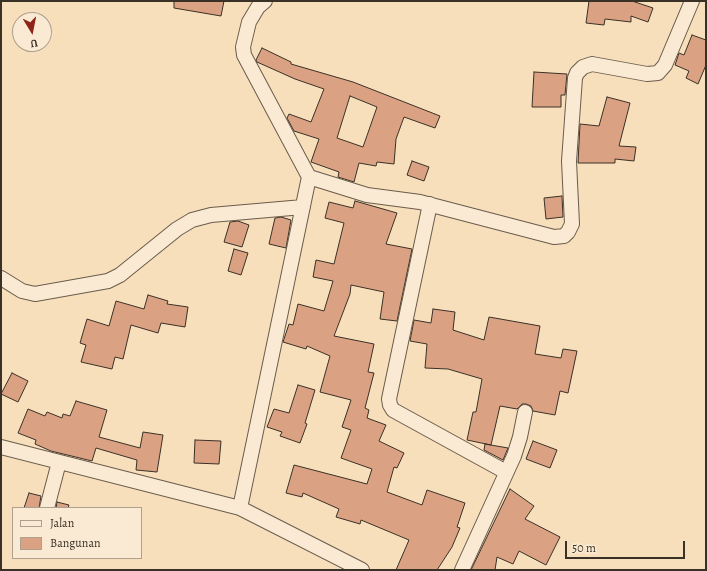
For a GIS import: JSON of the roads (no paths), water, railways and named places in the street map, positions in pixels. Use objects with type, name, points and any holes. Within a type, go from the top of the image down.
[{"type":"street","points":[[240,508],[309,177],[244,56],[243,47],[249,22],[258,7],[266,1]]},
{"type":"street","points":[[309,177],[367,195],[430,204],[554,237],[564,236],[572,224],[569,161],[575,78],[577,73],[584,67],[592,64],[647,74],[658,73],[665,64],[692,1]]},
{"type":"street","points":[[430,204],[389,399],[390,405],[393,410],[506,472]]},
{"type":"street","points":[[1,278],[22,291],[35,294],[108,281],[120,275],[177,229],[192,220],[211,215],[303,207]]},
{"type":"street","points":[[462,570],[520,437],[525,412]]},
{"type":"street","points":[[1,447],[240,508],[362,570]]},
{"type":"street","points":[[47,507],[58,462]]}]
